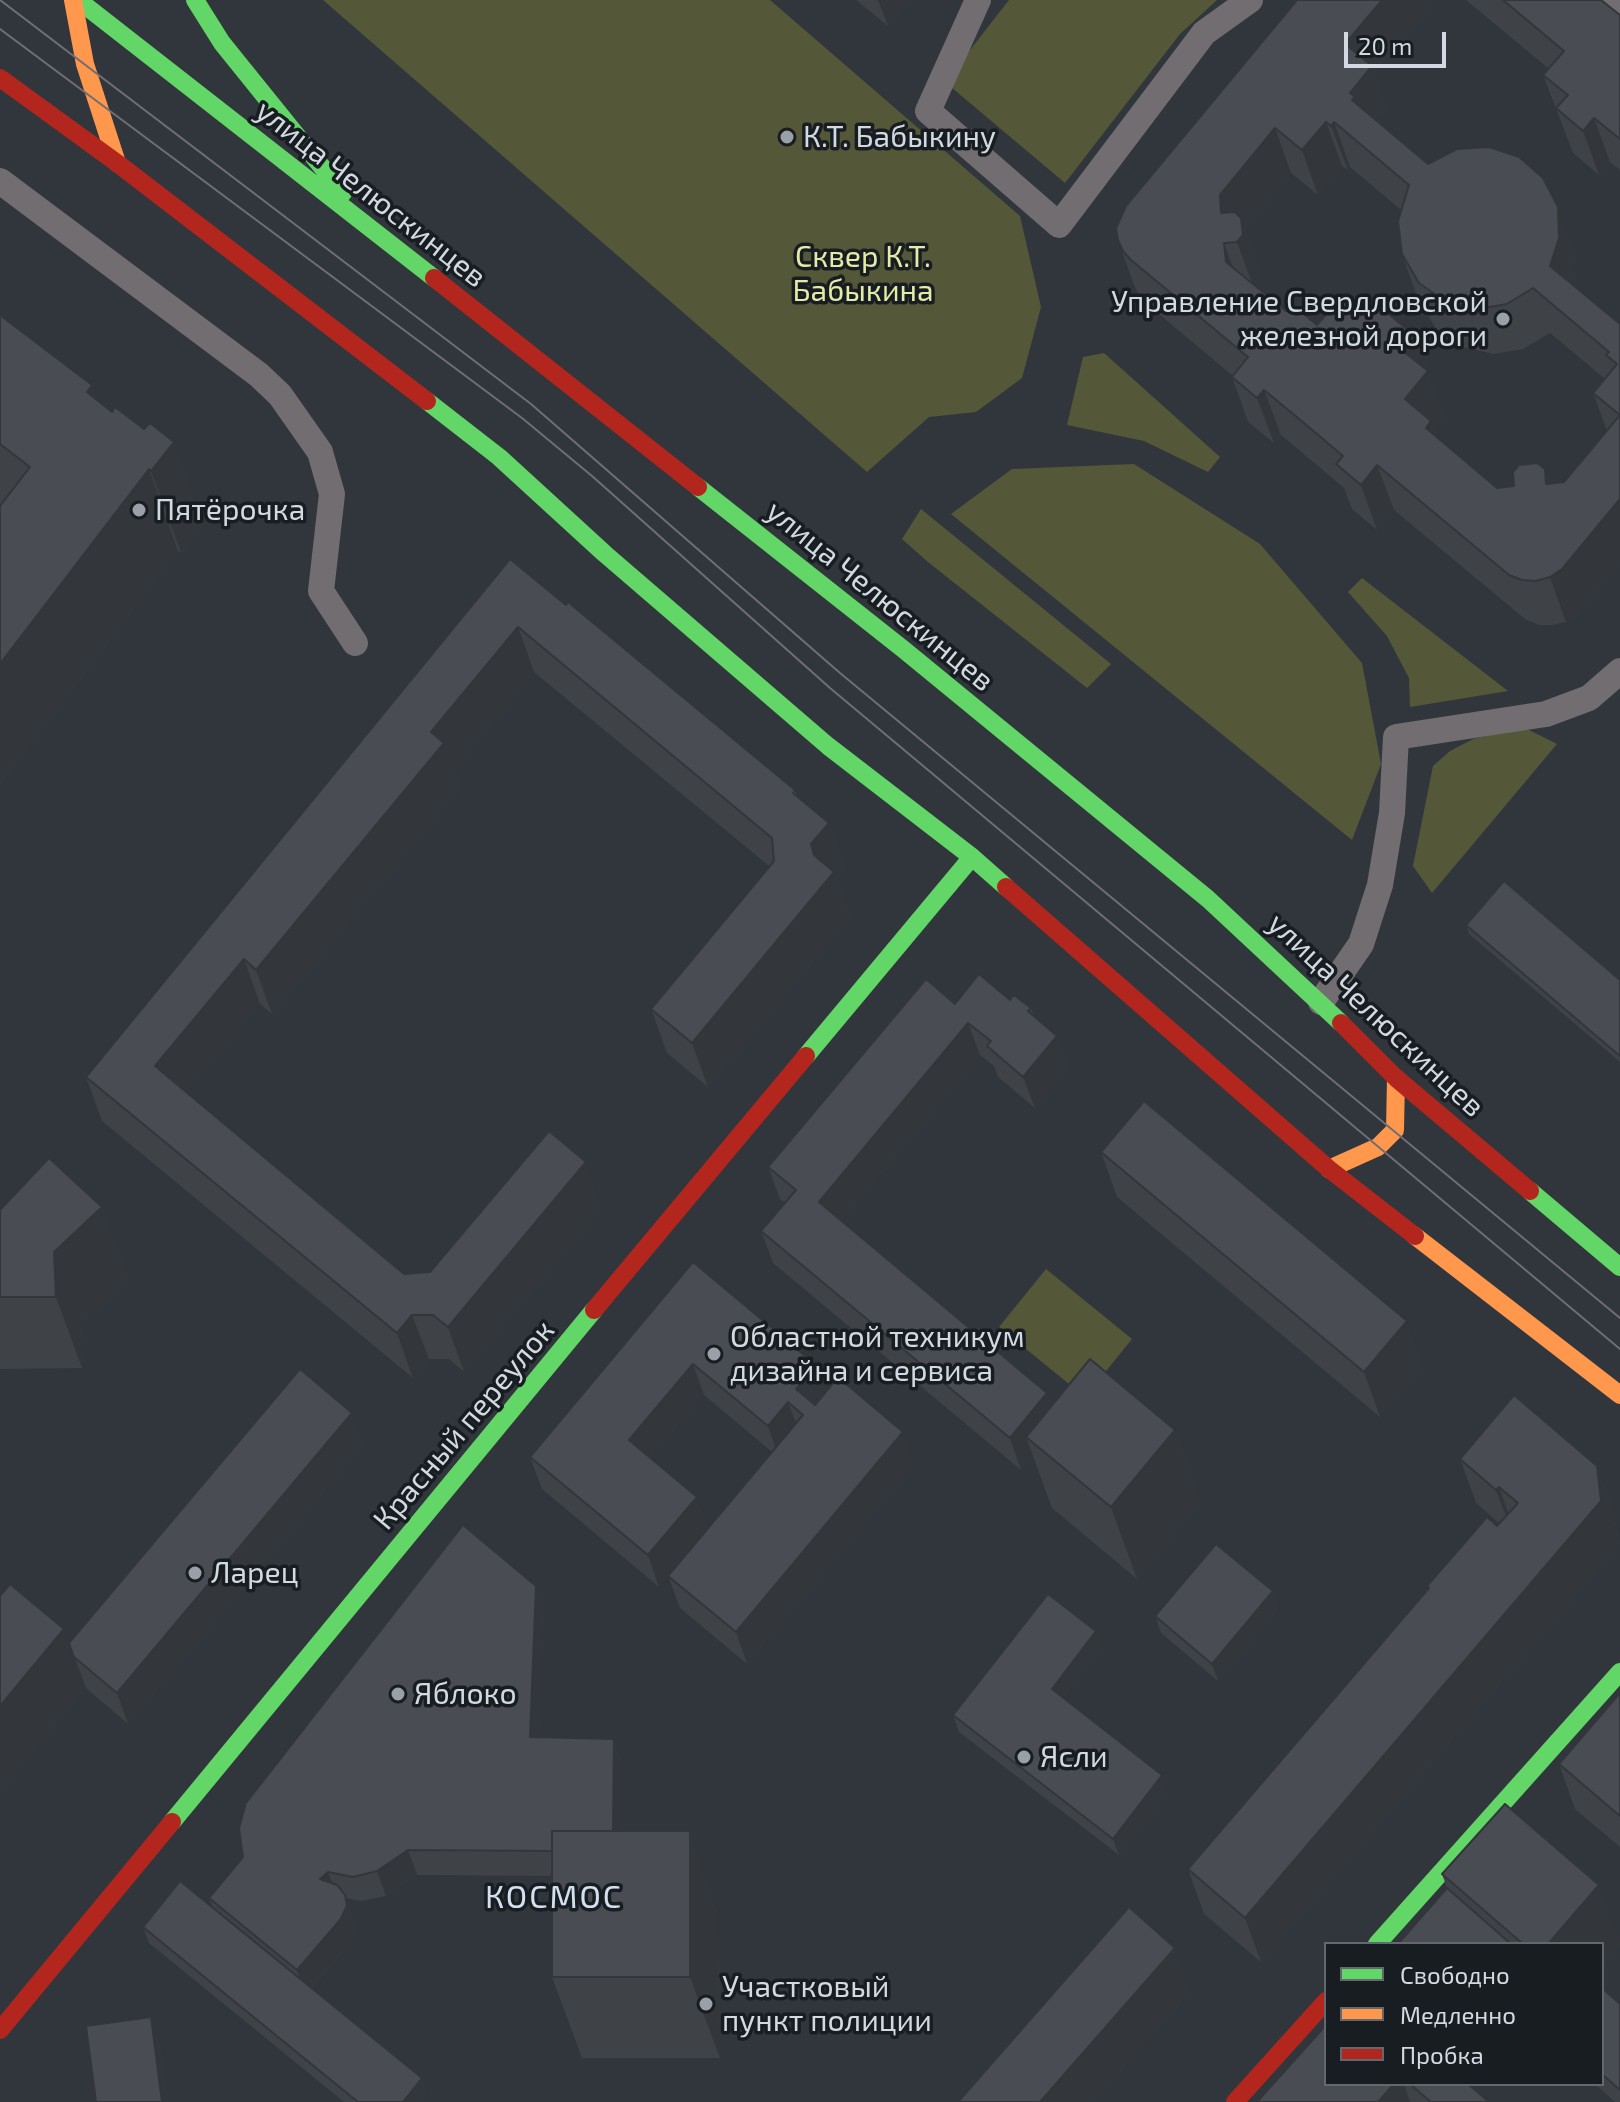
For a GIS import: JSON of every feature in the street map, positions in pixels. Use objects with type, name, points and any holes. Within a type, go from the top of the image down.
[{"type":"main road","points":[[75,0],[85,64],[117,163]]},
{"type":"main road","name":"улица Челюскинцев","points":[[75,0],[368,224],[915,658],[1208,899],[1321,1002],[1396,1078],[1620,1267]]},
{"type":"main road","points":[[195,0],[222,43],[368,224]]},
{"type":"main road","points":[[0,78],[117,163],[499,457],[617,564],[828,746],[972,857],[1329,1169],[1620,1395]]},
{"type":"main road","name":"Красный переулок","points":[[0,2030],[972,857]]},
{"type":"main road","points":[[1329,1169],[1378,1147],[1395,1130],[1396,1078]]},
{"type":"main road","points":[[1379,1942],[1620,1672]]},
{"type":"main road","points":[[1235,2102],[1324,2003]]},
{"type":"street","points":[[978,0],[928,111],[1059,225],[1204,33],[1250,0]]},
{"type":"street","points":[[1606,0],[1620,11]]},
{"type":"street","points":[[0,181],[259,375],[280,395],[320,452],[332,494],[321,591],[355,643]]},
{"type":"street","points":[[1321,1002],[1361,944],[1380,885],[1392,813],[1396,737],[1546,714],[1589,698],[1620,671]]},
{"type":"green space","name":"Сквер К.Т. Бабыкина","points":[[323,0],[770,0],[1020,216],[1041,307],[1022,378],[976,412],[929,417],[867,472]]},
{"type":"green space","points":[[1009,0],[1217,0],[1180,34],[1065,183],[945,82]]},
{"type":"green space","points":[[1104,353],[1220,457],[1208,472],[1144,441],[1067,425],[1083,357]]},
{"type":"green space","points":[[1134,464],[1260,544],[1362,663],[1381,764],[1352,840],[951,514],[1012,469]]},
{"type":"green space","points":[[921,509],[1111,664],[1087,688],[928,562],[902,539]]},
{"type":"green space","points":[[1362,578],[1508,691],[1410,707],[1409,678],[1387,636],[1348,592]]},
{"type":"green space","points":[[1523,727],[1557,744],[1432,893],[1413,866],[1433,766],[1450,751],[1473,739]]},
{"type":"green space","points":[[1046,1269],[1132,1339],[1085,1397],[999,1327]]},
{"type":"building","name":"Управление Свердловской железной дороги","points":[[1297,0],[1382,0],[1345,44],[1372,66],[1350,93],[1355,97],[1352,100],[1428,164],[1457,149],[1489,147],[1519,157],[1543,178],[1558,207],[1559,238],[1550,266],[1620,324],[1620,415],[1620,499],[1562,569],[1536,581],[1509,575],[1377,465],[1361,485],[1336,464],[1343,456],[1304,423],[1264,390],[1257,398],[1232,377],[1248,357],[1123,251],[1116,228],[1126,206]],"holes":[[[1326,122],[1331,126],[1334,122],[1409,185],[1398,221],[1402,254],[1419,283],[1446,302],[1478,309],[1507,304],[1533,288],[1609,352],[1606,355],[1617,364],[1593,393],[1620,415],[1564,482],[1546,484],[1545,469],[1537,463],[1519,465],[1513,472],[1514,486],[1497,488],[1426,428],[1431,421],[1405,399],[1428,371],[1403,351],[1415,336],[1373,301],[1361,315],[1340,298],[1317,325],[1292,304],[1286,311],[1226,262],[1224,243],[1237,242],[1243,235],[1241,218],[1235,212],[1221,213],[1220,195],[1275,128],[1302,150]]]},
{"type":"building","points":[[1503,0],[1601,0],[1620,15],[1620,139],[1594,118],[1583,131],[1556,108],[1568,95],[1543,75],[1564,51]]},
{"type":"building","points":[[0,315],[92,385],[87,392],[112,412],[115,407],[144,429],[150,423],[174,442],[151,471],[149,469],[0,664],[0,506],[30,467],[0,444]]},
{"type":"building","points":[[510,559],[566,605],[568,602],[795,790],[793,793],[829,823],[811,844],[814,855],[834,872],[692,1043],[651,1009],[774,861],[772,838],[518,627],[431,732],[444,743],[256,970],[244,959],[155,1066],[404,1274],[430,1272],[549,1131],[586,1162],[448,1327],[433,1315],[412,1315],[397,1333],[86,1077]]},
{"type":"building","points":[[1504,881],[1620,980],[1620,1056],[1466,925]]},
{"type":"building","points":[[979,974],[1010,1000],[1014,995],[1031,1008],[1028,1011],[1057,1036],[1023,1077],[987,1046],[991,1041],[968,1023],[819,1202],[1047,1393],[1010,1438],[761,1231],[796,1190],[768,1167],[926,979],[955,1004]]},
{"type":"building","points":[[1144,1101],[1407,1321],[1364,1372],[1101,1152]]},
{"type":"building","points":[[49,1158],[102,1207],[54,1252],[56,1297],[0,1297],[0,1210]]},
{"type":"building","name":"Областной техникум дизайна и сервиса","points":[[693,1262],[816,1365],[796,1389],[815,1405],[838,1377],[903,1432],[736,1632],[668,1576],[803,1415],[788,1402],[768,1426],[693,1364],[629,1440],[697,1497],[648,1555],[530,1457]]},
{"type":"building","points":[[1090,1359],[1175,1430],[1111,1507],[1026,1437]]},
{"type":"building","points":[[300,1369],[352,1413],[117,1693],[74,1657],[69,1643]]},
{"type":"building","points":[[1514,1395],[1597,1466],[1601,1501],[1245,1918],[1188,1869],[1487,1517],[1497,1526],[1518,1503],[1499,1487],[1496,1490],[1460,1459]]},
{"type":"building","points":[[463,1525],[536,1586],[530,1737],[614,1739],[613,1831],[552,1831],[552,1851],[408,1850],[377,1871],[353,1877],[328,1872],[320,1879],[337,1885],[345,1895],[347,1906],[340,1920],[297,1970],[209,1898],[243,1857],[239,1828],[246,1803]]},
{"type":"building","points":[[1216,1544],[1273,1591],[1212,1664],[1155,1616]]},
{"type":"building","points":[[10,1584],[64,1629],[0,1706],[0,1596]]},
{"type":"building","points":[[1048,1594],[1096,1631],[1052,1689],[1162,1775],[1113,1839],[953,1715]]},
{"type":"building","points":[[1620,1693],[1620,1816],[1559,1764]]},
{"type":"building","points":[[1505,1804],[1599,1885],[1550,1942],[1521,1942],[1442,1874]]},
{"type":"building","points":[[552,1831],[690,1831],[690,1977],[552,1977]]},
{"type":"building","points":[[180,1881],[422,2078],[403,2102],[358,2102],[143,1927]]},
{"type":"building","points":[[1447,1888],[1509,1942],[1400,1942]]},
{"type":"building","points":[[1129,1907],[1175,1948],[1040,2102],[958,2102]]},
{"type":"building","points":[[1604,1990],[1620,2004],[1620,2090],[1604,2076]]},
{"type":"building","points":[[151,2017],[162,2102],[96,2102],[86,2026]]},
{"type":"building","points":[[1324,2027],[1324,2086],[1392,2086],[1378,2102],[1257,2102]]},
{"type":"building","points":[[1412,2086],[1470,2086],[1489,2102],[1431,2102]]},
{"type":"tram line","points":[[0,0],[531,404],[840,673],[1620,1318]]},
{"type":"tram line","points":[[0,29],[522,418],[592,476],[830,688],[1620,1349]]},
{"type":"traffic: fast","points":[[78,0],[434,278]]},
{"type":"traffic: fast","points":[[195,0],[222,43],[343,193]]},
{"type":"traffic: fast","points":[[427,401],[499,457],[605,554],[828,746],[972,857],[1006,887]]},
{"type":"traffic: fast","points":[[698,487],[903,649],[1208,899],[1341,1023]]},
{"type":"traffic: fast","points":[[806,1056],[972,857]]},
{"type":"traffic: fast","points":[[1530,1191],[1620,1267]]},
{"type":"traffic: fast","points":[[172,1822],[594,1310]]},
{"type":"traffic: fast","points":[[1379,1942],[1620,1672]]},
{"type":"traffic: slow","points":[[73,0],[85,64],[117,163]]},
{"type":"traffic: slow","points":[[1329,1169],[1378,1147],[1395,1130],[1396,1078]]},
{"type":"traffic: slow","points":[[1415,1236],[1620,1395]]},
{"type":"traffic: jam","points":[[0,78],[117,163],[427,401]]},
{"type":"traffic: jam","points":[[434,278],[698,487]]},
{"type":"traffic: jam","points":[[1006,887],[1329,1169],[1415,1236]]},
{"type":"traffic: jam","points":[[1341,1023],[1396,1078],[1530,1191]]},
{"type":"traffic: jam","points":[[594,1310],[806,1056]]},
{"type":"traffic: jam","points":[[0,2030],[172,1822]]},
{"type":"traffic: jam","points":[[1235,2102],[1324,2003]]},
{"type":"place","name":"К.Т. Бабыкину","points":[[787,137]]},
{"type":"place","name":"Управление Свердловской железной дороги","points":[[1503,319]]},
{"type":"place","name":"Пятёрочка","points":[[139,510]]},
{"type":"place","name":"Областной техникум дизайна и сервиса","points":[[714,1354]]},
{"type":"place","name":"Ларец","points":[[195,1573]]},
{"type":"place","name":"Яблоко","points":[[398,1694]]},
{"type":"place","name":"Ясли","points":[[1024,1757]]},
{"type":"place","name":"Участковый пункт полиции","points":[[706,2004]]},
{"type":"district","name":"КОСМОС","points":[[554,1897]]}]
